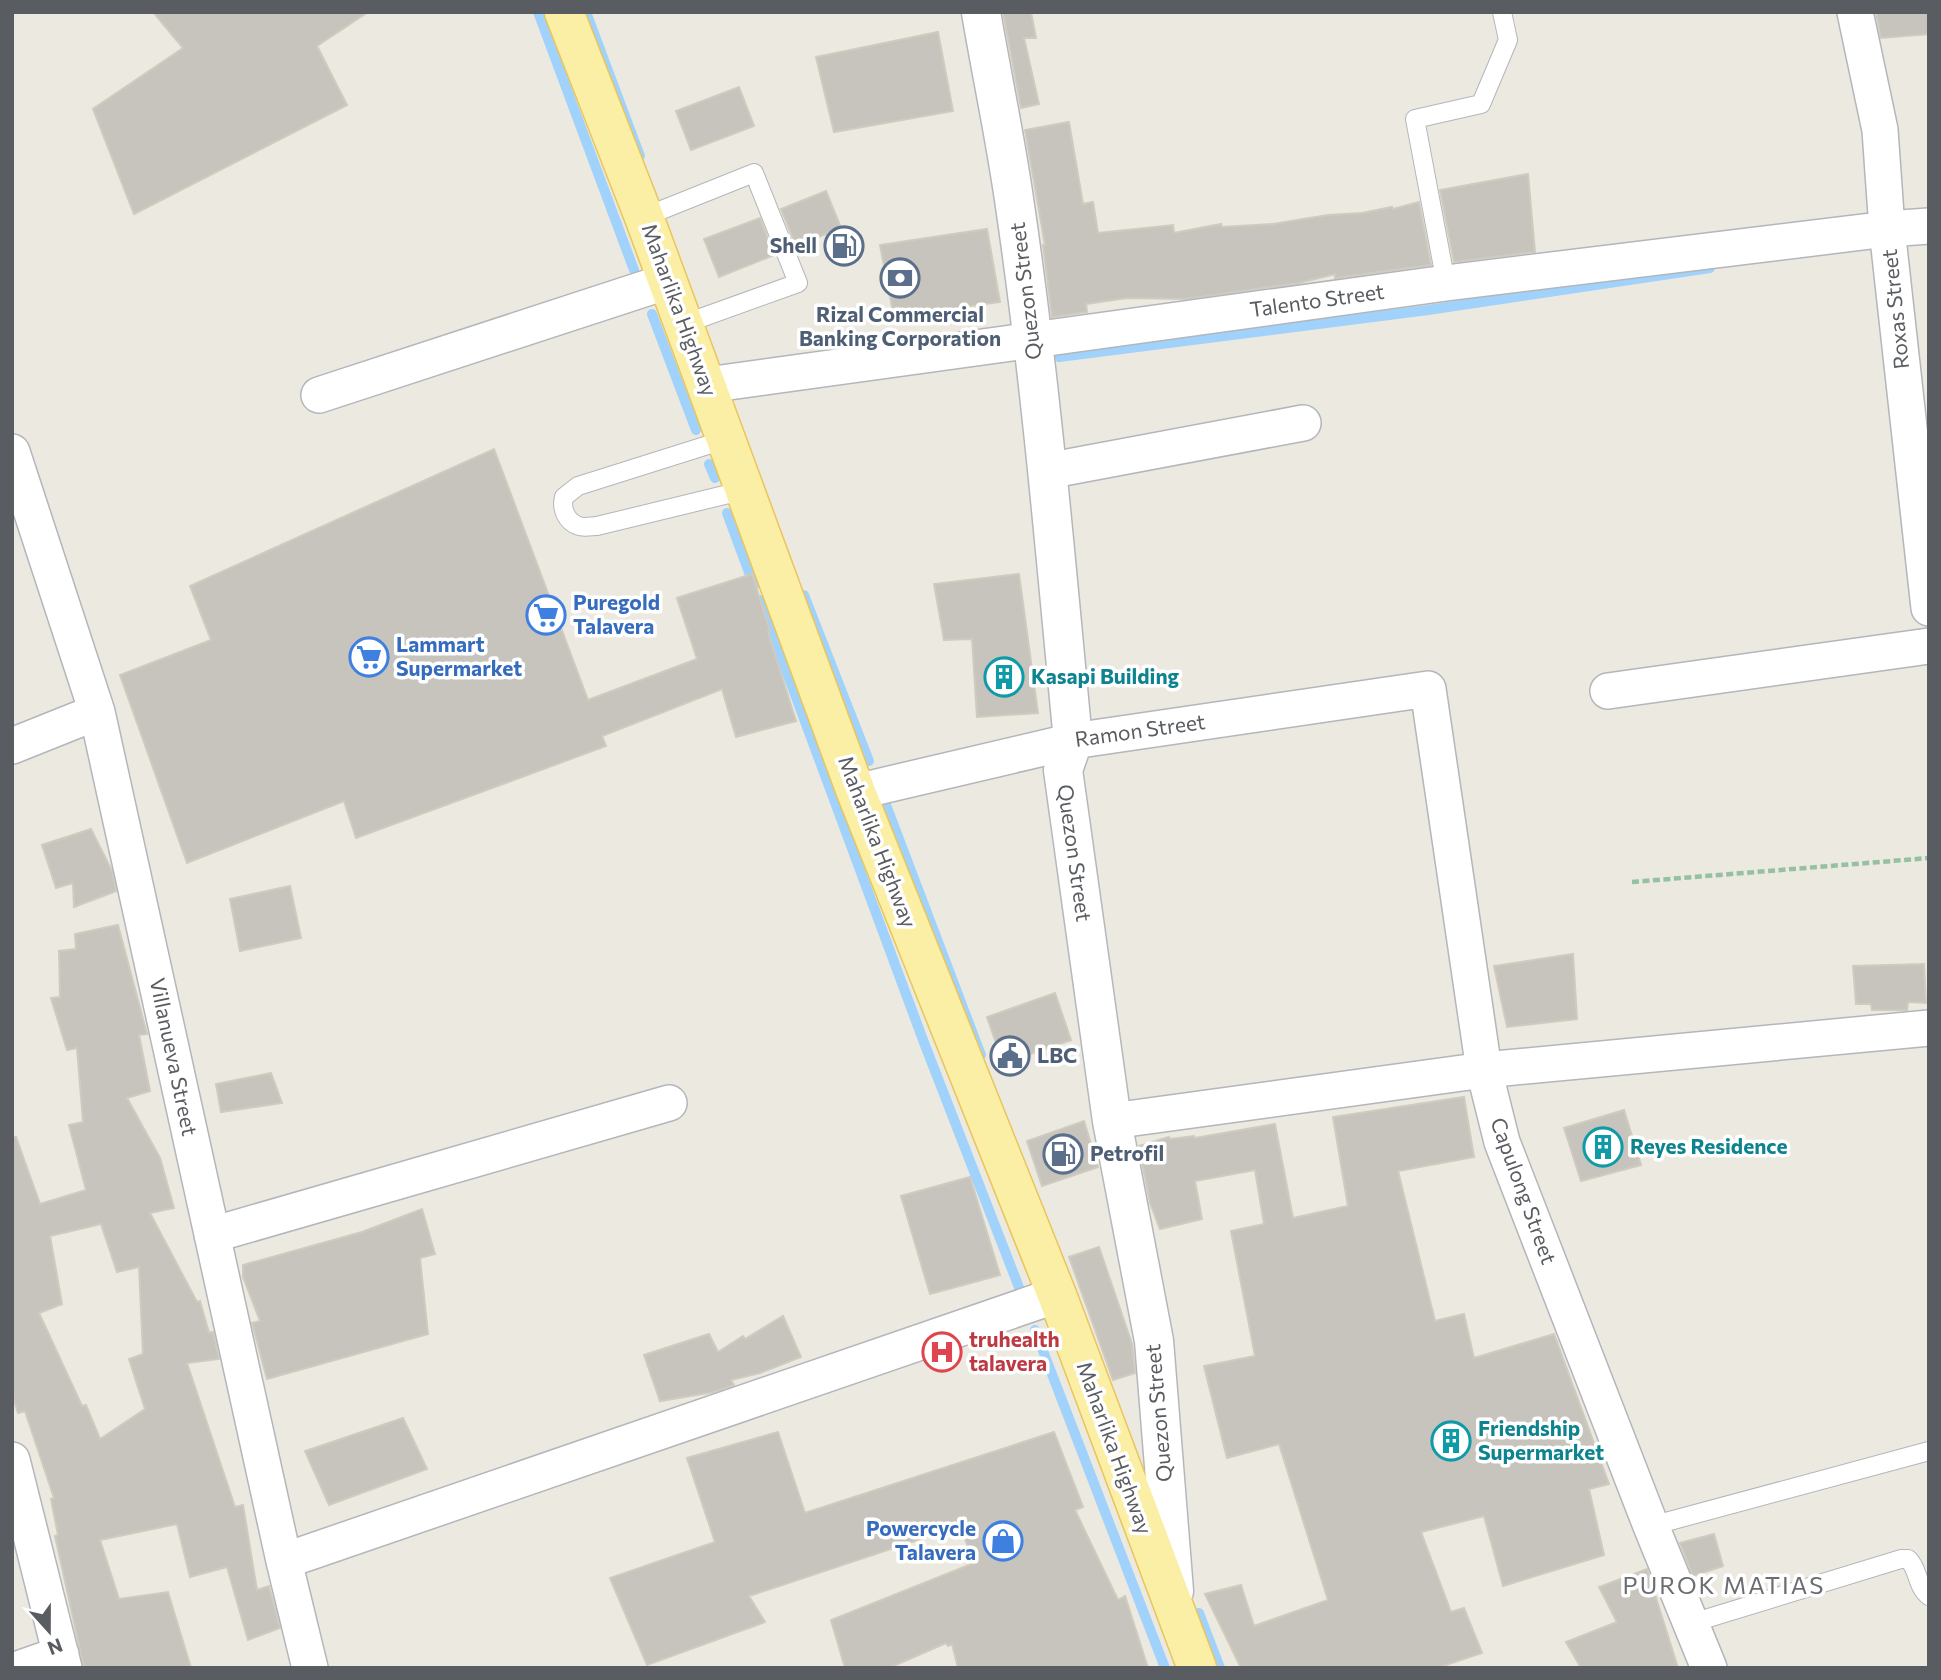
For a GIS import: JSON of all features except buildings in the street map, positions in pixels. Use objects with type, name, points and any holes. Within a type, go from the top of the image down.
[{"type":"main road","name":"Maharlika Highway","points":[[564,12],[707,385],[856,792],[1058,1295],[1197,1668]]},
{"type":"street","name":"Quezon Street","points":[[981,12],[1015,205],[1047,471],[1073,741],[1063,770],[1112,1121],[1154,1341],[1175,1611]]},
{"type":"street","name":"Roxas Street","points":[[1855,12],[1880,131],[1887,229],[1929,608]]},
{"type":"street","name":"Talento Street","points":[[707,385],[1446,283],[1929,226]]},
{"type":"street","points":[[319,395],[668,281]]},
{"type":"street","points":[[1047,471],[1303,423]]},
{"type":"street","name":"Villanueva Street","points":[[12,452],[97,712],[284,1561],[310,1668]]},
{"type":"street","points":[[1608,691],[1929,646]]},
{"type":"street","name":"Ramon Street","points":[[856,792],[1073,741],[1428,689]]},
{"type":"street","name":"Capulong Street","points":[[1428,689],[1484,1070],[1502,1142],[1709,1668]]},
{"type":"street","points":[[12,746],[97,712]]},
{"type":"street","points":[[1112,1121],[1484,1070],[1929,1028]]},
{"type":"street","points":[[212,1235],[668,1103]]},
{"type":"street","points":[[284,1561],[1058,1295]]},
{"type":"street","points":[[12,1460],[17,1504],[62,1661],[21,1668]]},
{"type":"lane","points":[[1446,283],[1415,119],[1481,104],[1508,40],[1502,12]]},
{"type":"lane","points":[[644,217],[754,173],[798,283],[684,324]]},
{"type":"lane","points":[[727,439],[578,486],[564,497],[562,504],[566,518],[579,526],[597,526],[745,490]]},
{"type":"lane","points":[[1651,1526],[1929,1451]]},
{"type":"lane","points":[[1692,1623],[1900,1559],[1912,1562],[1920,1588],[1929,1596]]},
{"type":"path","points":[[1632,883],[1929,858]]},
{"type":"waterway","points":[[538,12],[634,270]]},
{"type":"waterway","points":[[586,12],[640,156]]},
{"type":"waterway","points":[[1059,357],[1428,310],[1710,268]]},
{"type":"waterway","points":[[652,314],[696,430]]},
{"type":"waterway","points":[[709,464],[715,478]]},
{"type":"waterway","points":[[727,513],[754,586]]},
{"type":"waterway","points":[[804,595],[869,761]]},
{"type":"waterway","points":[[760,600],[923,1040],[1020,1290]]},
{"type":"waterway","points":[[883,797],[981,1055]]},
{"type":"waterway","points":[[1035,1330],[1165,1668]]},
{"type":"waterway","points":[[1199,1613],[1220,1668]]},
{"type":"place","name":"Shell","points":[[844,246]]},
{"type":"place","name":"Rizal Commercial Banking Corporation","points":[[900,278]]},
{"type":"place","name":"Puregold Talavera","points":[[546,615]]},
{"type":"place","name":"Lammart Supermarket","points":[[369,657]]},
{"type":"place","name":"Kasapi Building","points":[[1004,677]]},
{"type":"place","name":"LBC","points":[[1010,1056]]},
{"type":"place","name":"Reyes Residence","points":[[1603,1147]]},
{"type":"place","name":"Petrofil","points":[[1063,1154]]},
{"type":"place","name":"truhealth talavera","points":[[942,1352]]},
{"type":"place","name":"Friendship Supermarket","points":[[1451,1441]]},
{"type":"place","name":"Powercycle Talavera","points":[[1003,1541]]},
{"type":"district","name":"PUROK MATIAS","points":[[1724,1586]]}]
